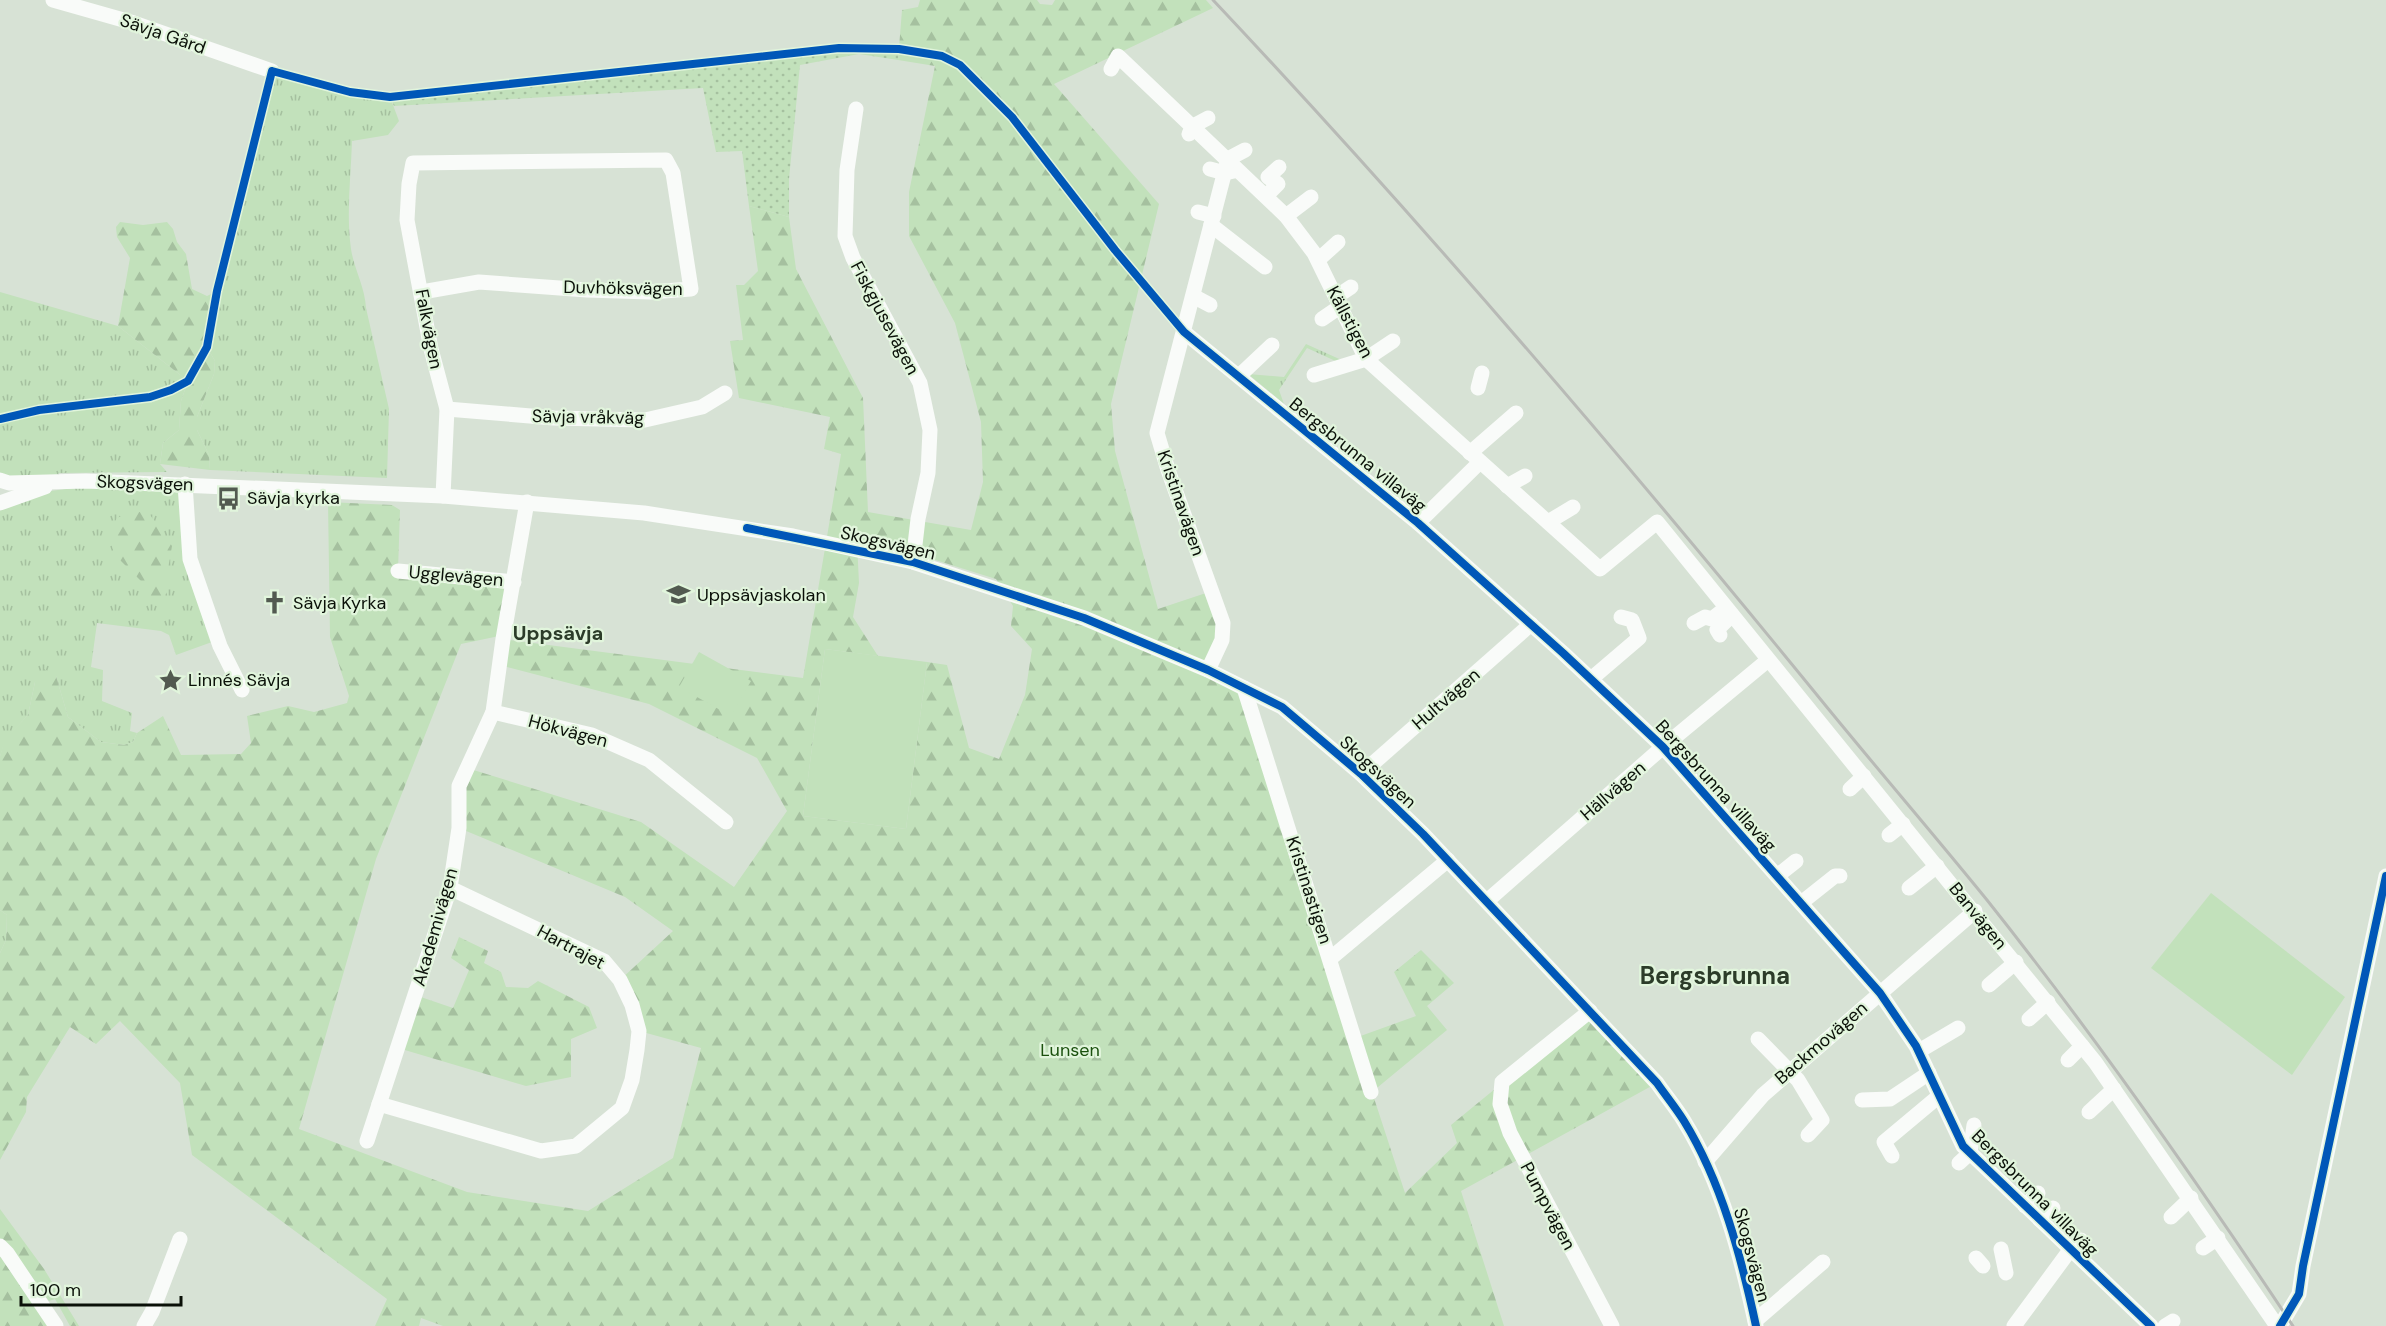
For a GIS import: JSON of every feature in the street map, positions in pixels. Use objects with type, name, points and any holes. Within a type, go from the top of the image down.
[{"type":"street","name":"Sävja Gård","points":[[54,0],[134,23],[272,71]]},
{"type":"street","name":"Källstigen","points":[[1114,62],[1141,75],[1226,168],[1286,216],[1295,237],[1318,260],[1366,358],[1420,413],[1519,491],[1530,515],[1548,522],[1575,552],[1600,569],[1623,559],[1640,529],[1657,522]]},
{"type":"street","name":"Fiskgjusevägen","points":[[856,109],[847,170],[845,236],[857,267],[920,383],[930,430],[927,473],[913,562]]},
{"type":"street","points":[[1190,131],[1208,118]]},
{"type":"street","points":[[1226,168],[1245,150]]},
{"type":"street","name":"Duvhöksvägen","points":[[413,164],[666,160],[674,173],[691,289],[640,291],[479,282],[422,292]]},
{"type":"street","name":"Falkvägen","points":[[413,164],[407,220],[431,349],[447,409],[442,496]]},
{"type":"street","points":[[1269,204],[1278,184],[1268,177],[1279,167]]},
{"type":"street","name":"Kristinavägen","points":[[1208,669],[1222,640],[1223,623],[1157,433],[1226,168]]},
{"type":"street","points":[[1286,216],[1311,197]]},
{"type":"street","points":[[1198,212],[1213,221],[1265,267]]},
{"type":"street","points":[[1318,260],[1338,242]]},
{"type":"street","points":[[1322,320],[1351,287]]},
{"type":"street","points":[[1193,296],[1210,305]]},
{"type":"street","name":"Bergsbrunna villaväg","points":[[1184,332],[1418,523],[1663,747],[1777,876],[1810,907],[1846,962],[1880,993],[1885,1012],[1919,1051],[1940,1096],[1952,1111],[1965,1158],[2025,1206],[2070,1252],[2128,1297],[2144,1323]]},
{"type":"street","points":[[1314,375],[1366,358],[1393,341]]},
{"type":"street","points":[[1239,376],[1272,345]]},
{"type":"street","name":"Sävja vråkväg","points":[[447,409],[554,418],[645,420],[702,407],[725,393]]},
{"type":"street","points":[[1418,523],[1516,413]]},
{"type":"street","points":[[1519,491],[1525,476]]},
{"type":"street","name":"Skogsvägen","points":[[0,480],[9,483],[86,481],[185,484],[442,496],[644,513],[735,526],[794,536],[913,562],[1084,618],[1208,669],[1282,707],[1361,774],[1448,860],[1657,1083],[1684,1121],[1722,1202],[1743,1272],[1755,1323]]},
{"type":"street","name":"Skogsvägen","points":[[0,503],[40,488],[86,481]]},
{"type":"street","points":[[185,484],[190,559],[217,637],[242,690]]},
{"type":"street","name":"Akademivägen","points":[[368,1141],[450,888],[459,828],[459,786],[493,712],[527,502]]},
{"type":"street","points":[[1548,522],[1573,507]]},
{"type":"street","name":"Banvägen","points":[[1657,522],[1768,660],[1783,689],[1821,734],[1864,776],[2048,1002],[2114,1089],[2156,1158],[2190,1198],[2218,1238],[2232,1264],[2279,1326]]},
{"type":"street","name":"Ugglevägen","points":[[398,571],[514,582]]},
{"type":"street","points":[[1694,623],[1705,617],[1713,619],[1729,611]]},
{"type":"street","points":[[1720,635],[1717,630],[1729,611]]},
{"type":"street","points":[[1591,679],[1639,638],[1632,621],[1621,617]]},
{"type":"street","name":"Hultvägen","points":[[1361,774],[1531,624]]},
{"type":"street","name":"Hällvägen","points":[[1487,901],[1663,747],[1768,660]]},
{"type":"street","name":"Kristinastigen","points":[[1245,688],[1371,1092]]},
{"type":"street","name":"Hökvägen","points":[[493,712],[592,735],[649,760],[726,822]]},
{"type":"street","points":[[1850,789],[1864,776]]},
{"type":"street","points":[[1889,835],[1903,824]]},
{"type":"street","points":[[1330,958],[1448,860]]},
{"type":"street","points":[[1777,876],[1796,861]]},
{"type":"street","points":[[1909,888],[1937,866]]},
{"type":"street","points":[[1810,907],[1835,876],[1840,876]]},
{"type":"street","points":[[2279,1326],[2300,1294],[2303,1266],[2386,876]]},
{"type":"street","name":"Hartrajet","points":[[379,1104],[541,1151],[576,1146],[622,1108],[632,1080],[639,1031],[632,1005],[621,980],[604,961],[450,888]]},
{"type":"street","name":"Backmovägen","points":[[1705,1162],[1762,1095],[1880,993],[1952,938],[1975,911]]},
{"type":"street","points":[[1989,986],[2016,962]]},
{"type":"street","points":[[2029,1019],[2048,1002]]},
{"type":"street","name":"Pumpvägen","points":[[1590,1011],[1502,1082],[1500,1104],[1510,1133],[1612,1326]]},
{"type":"street","points":[[1919,1051],[1958,1028]]},
{"type":"street","points":[[1758,1039],[1798,1080],[1822,1120],[1808,1135]]},
{"type":"street","points":[[2068,1060],[2082,1046]]},
{"type":"street","points":[[1862,1100],[1890,1099],[1929,1073]]},
{"type":"street","points":[[2089,1112],[2114,1089]]},
{"type":"street","points":[[1892,1156],[1884,1142],[1940,1096]]},
{"type":"street","points":[[1965,1158],[1974,1125]]},
{"type":"street","points":[[2025,1206],[2038,1193]]},
{"type":"street","points":[[2171,1216],[2190,1198]]},
{"type":"street","points":[[2040,1220],[2053,1208]]},
{"type":"street","points":[[2203,1248],[2218,1238]]},
{"type":"street","points":[[144,1326],[152,1312],[180,1239]]},
{"type":"street","points":[[0,1246],[56,1326]]},
{"type":"street","points":[[1989,1265],[2001,1249]]},
{"type":"street","name":"Bergsbrunna villaväg","points":[[2014,1326],[2070,1252]]},
{"type":"street","points":[[1755,1323],[1823,1262]]},
{"type":"green space","name":"Lunsen","points":[[920,0],[1037,0],[1040,4],[1052,5],[1055,0],[1206,0],[1213,8],[1054,84],[1159,204],[1111,404],[1115,451],[1158,609],[1212,591],[1223,623],[1208,669],[1244,688],[1355,1038],[1416,1016],[1394,972],[1421,950],[1454,983],[1427,1006],[1447,1030],[1372,1092],[1405,1193],[1457,1143],[1451,1125],[1590,1011],[1657,1083],[1461,1191],[1504,1326],[443,1326],[421,1318],[419,1326],[375,1326],[387,1299],[192,1155],[180,1083],[120,1021],[96,1044],[70,1027],[27,1097],[26,1112],[0,1160],[0,953],[6,940],[7,915],[0,910],[0,756],[5,739],[28,715],[35,682],[44,669],[56,676],[68,717],[101,742],[124,745],[133,742],[137,733],[163,716],[181,755],[241,754],[251,743],[247,716],[288,706],[314,712],[347,703],[349,696],[330,637],[328,502],[392,505],[400,510],[398,571],[514,582],[504,635],[461,644],[376,859],[299,1129],[467,1192],[588,1211],[673,1158],[701,1048],[639,1031],[620,980],[673,931],[625,897],[459,828],[467,768],[641,822],[734,887],[787,811],[757,758],[649,704],[499,665],[503,639],[803,678],[841,454],[824,449],[830,417],[739,398],[730,341],[743,340],[736,285],[744,285],[758,271],[749,206],[789,217],[796,269],[863,398],[868,512],[971,530],[983,482],[981,422],[955,323],[909,236],[909,192],[935,66],[898,60],[902,10],[918,7]],"holes":[[[857,542],[913,553],[996,579],[1013,606],[1011,626],[1032,649],[1025,695],[999,759],[969,748],[947,665],[927,662],[906,829],[803,816],[825,649],[878,656],[853,617],[859,583]]]},
{"type":"green space","points":[[839,48],[899,49],[898,60],[859,54],[800,65],[789,179],[789,217],[749,206],[742,151],[716,152],[703,88],[394,106],[390,97]]},
{"type":"green space","points":[[272,71],[350,92],[390,97],[399,121],[388,135],[352,141],[349,195],[351,249],[364,293],[389,409],[387,478],[210,470],[209,455],[197,430],[197,417],[214,374],[215,361],[207,347],[217,291]]},
{"type":"green space","points":[[120,222],[143,225],[167,222],[186,254],[192,289],[207,296],[217,291],[207,347],[215,361],[214,374],[197,417],[197,430],[209,455],[210,470],[160,464],[163,443],[179,430],[181,401],[188,381],[118,326],[130,258],[117,237],[116,227]]},
{"type":"green space","points":[[0,292],[118,326],[188,381],[181,401],[179,430],[163,443],[160,464],[167,472],[58,473],[60,475],[13,478],[0,475]]},
{"type":"green space","points":[[1306,344],[1346,362],[1342,364],[1307,348],[1279,390],[1284,404],[1248,374],[1284,377]]},
{"type":"green space","points":[[81,487],[166,490],[179,493],[212,642],[176,655],[169,635],[161,631],[97,623],[91,667],[103,670],[102,701],[132,713],[130,731],[137,733],[133,742],[124,745],[101,742],[68,717],[56,676],[35,682],[28,715],[6,739],[0,756],[0,508],[35,493]]},
{"type":"green space","points":[[130,512],[148,512],[172,546],[169,563],[161,580],[167,592],[162,600],[155,601],[148,595],[148,584],[141,581],[114,554],[109,533],[117,518]]},
{"type":"green space","points":[[825,649],[927,662],[906,829],[803,816]]},
{"type":"green space","points":[[699,652],[751,681],[731,716],[679,687]]},
{"type":"green space","points":[[2211,893],[2345,997],[2292,1075],[2151,968]]},
{"type":"green space","points":[[0,910],[7,915],[6,940],[0,953]]},
{"type":"green space","points":[[459,937],[488,951],[484,963],[501,972],[506,987],[528,988],[538,981],[589,1007],[597,1028],[571,1039],[571,1077],[526,1086],[398,1048],[415,995],[453,1008],[469,970],[451,958]]},
{"type":"green space","points":[[0,1209],[44,1269],[79,1326],[70,1326],[55,1299],[49,1301],[0,1240]]},
{"type":"green space","points":[[0,1256],[48,1326],[0,1326]]},
{"type":"railway","points":[[1213,0],[1369,169],[1596,429],[1987,900],[2067,1004],[2144,1110],[2220,1217],[2293,1326]]},
{"type":"cycle path","points":[[0,419],[39,410],[150,397],[188,381],[207,347],[217,291],[272,71],[350,92],[390,97],[839,48],[899,49],[942,56],[960,65],[1012,117],[1115,250],[1184,332],[1418,523],[1563,653],[1663,747],[1880,993],[1916,1046],[1963,1146],[2151,1326]]},
{"type":"cycle path","points":[[747,528],[913,562],[1084,618],[1208,670],[1282,707],[1361,774],[1423,834],[1657,1083],[1681,1116],[1720,1195],[1737,1247],[1756,1326]]},
{"type":"cycle path","points":[[2280,1326],[2299,1294],[2386,876]]},
{"type":"place","name":"Sävja kyrka","points":[[229,498]]},
{"type":"place","name":"Uppsävjaskolan","points":[[679,595]]},
{"type":"place","name":"Sävja Kyrka","points":[[275,603]]},
{"type":"place","name":"Linnés Sävja","points":[[170,680]]},
{"type":"district","name":"Uppsävja","points":[[558,633]]},
{"type":"district","name":"Bergsbrunna","points":[[1715,975]]}]
